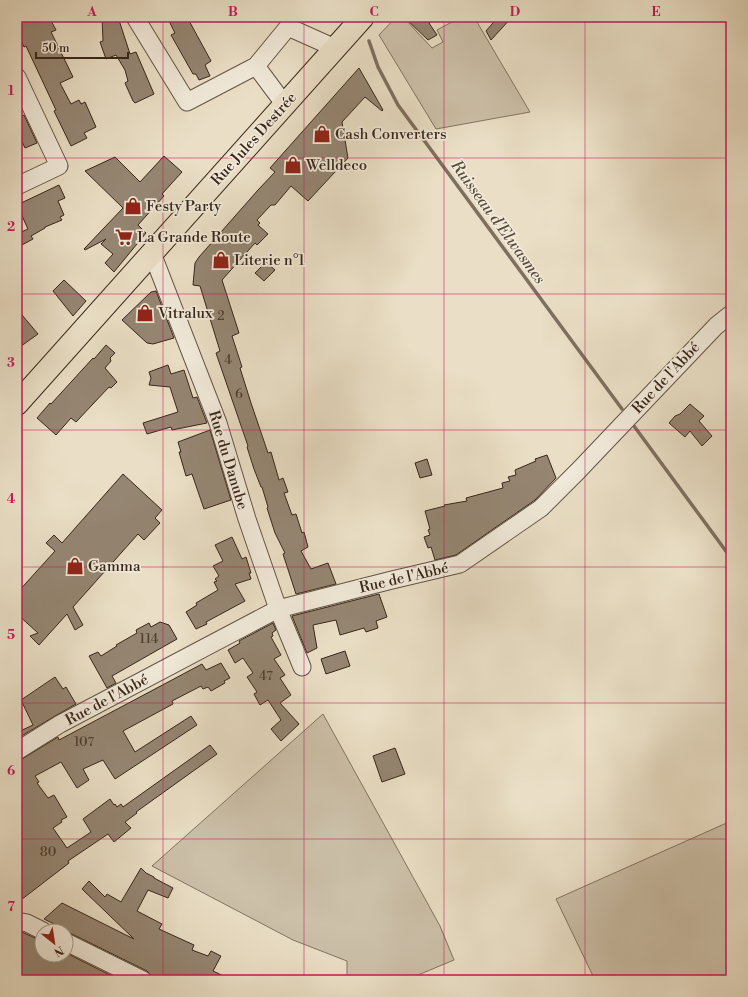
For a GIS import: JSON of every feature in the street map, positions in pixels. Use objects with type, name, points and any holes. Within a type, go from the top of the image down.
[{"type":"main road","name":"Rue Jules Destrée","points":[[17,404],[363,17]]},
{"type":"street","points":[[135,17],[187,102],[256,66],[286,22],[335,48]]},
{"type":"street","points":[[256,66],[285,105]]},
{"type":"street","points":[[17,77],[59,166],[17,186]]},
{"type":"street","name":"Rue du Danube","points":[[152,254],[218,423],[247,519],[278,609],[302,667]]},
{"type":"street","name":"Rue de l'Abbé","points":[[17,751],[60,724],[278,609],[460,564],[540,508],[583,466],[716,326],[731,314]]},
{"type":"street","points":[[17,921],[34,926]]},
{"type":"street","points":[[74,946],[143,980]]},
{"type":"shaded area","points":[[396,17],[403,17],[432,48],[443,42],[437,30],[461,17],[474,17],[530,112],[436,129],[379,35]]},
{"type":"shaded area","points":[[323,714],[440,926],[454,960],[406,980],[347,980],[347,961],[293,940],[152,866]]},
{"type":"shaded area","points":[[731,821],[731,980],[595,980],[556,899]]},
{"type":"building","points":[[17,17],[49,17],[56,30],[51,32],[73,77],[60,83],[71,104],[79,100],[81,104],[85,102],[96,127],[84,133],[87,138],[71,146],[26,46],[24,47],[17,32]]},
{"type":"building","points":[[102,17],[118,17],[130,54],[136,52],[154,94],[135,103],[133,101],[125,83],[128,81],[125,70],[116,55],[106,59],[100,42],[103,41]]},
{"type":"building","points":[[167,17],[187,17],[211,61],[205,65],[210,76],[199,80],[196,74],[193,74],[171,35],[175,33]]},
{"type":"building","points":[[404,17],[438,17],[429,23],[437,35],[428,40]]},
{"type":"building","points":[[498,17],[512,17],[491,40],[486,31]]},
{"type":"building","points":[[359,68],[383,110],[382,111],[365,97],[342,122],[348,158],[308,201],[291,186],[275,205],[271,205],[257,220],[260,223],[258,225],[268,234],[257,245],[255,243],[222,280],[239,333],[232,336],[251,403],[268,453],[271,452],[279,480],[283,478],[288,492],[284,493],[292,515],[296,514],[302,533],[304,532],[308,547],[301,551],[311,569],[328,563],[336,584],[296,594],[283,554],[285,553],[275,533],[262,487],[254,469],[247,447],[248,446],[216,353],[220,351],[200,286],[193,285],[195,263],[275,172],[270,168]]},
{"type":"building","points":[[24,115],[37,143],[25,148],[17,131],[17,118]]},
{"type":"building","points":[[164,156],[182,172],[162,194],[164,196],[138,225],[146,233],[114,272],[105,263],[113,254],[101,244],[106,239],[85,250],[84,249],[123,208],[85,171],[115,157],[140,182]]},
{"type":"building","points":[[59,185],[65,198],[58,201],[64,215],[60,217],[62,220],[45,227],[31,236],[33,239],[20,246],[17,239],[17,234],[28,229],[17,205]]},
{"type":"building","points":[[266,262],[275,270],[264,281],[255,273]]},
{"type":"building","points":[[64,280],[86,301],[73,316],[53,291]]},
{"type":"building","points":[[156,291],[174,338],[153,344],[147,343],[122,320],[151,292]]},
{"type":"building","points":[[17,309],[38,334],[17,349]]},
{"type":"building","points":[[106,345],[115,353],[110,358],[111,361],[105,368],[117,382],[111,388],[109,387],[76,422],[71,418],[56,435],[37,418]]},
{"type":"building","points":[[168,365],[171,374],[184,370],[193,398],[197,397],[207,423],[172,430],[171,427],[147,434],[143,423],[178,412],[170,387],[149,385],[151,378],[149,372]]},
{"type":"building","points":[[690,404],[704,416],[699,421],[712,436],[702,446],[690,431],[685,437],[669,423]]},
{"type":"building","points":[[210,430],[231,500],[204,509],[192,474],[186,476],[179,452],[181,452],[178,442]]},
{"type":"building","points":[[547,455],[556,478],[535,500],[456,555],[435,560],[431,547],[428,548],[424,537],[430,535],[428,530],[430,529],[425,511],[445,506],[444,505],[467,501],[466,498],[503,488],[502,483],[510,481],[508,477],[516,475],[515,470],[536,461],[535,459]]},
{"type":"building","points":[[427,459],[432,475],[420,478],[415,463]]},
{"type":"building","name":"Gamma","points":[[123,474],[162,510],[155,518],[160,523],[144,540],[138,534],[73,607],[83,625],[75,630],[67,614],[39,645],[30,636],[38,633],[17,614],[17,593],[55,551],[46,543],[54,535],[62,543]]},
{"type":"building","points":[[232,537],[242,559],[246,557],[251,573],[249,573],[251,579],[235,584],[245,601],[196,629],[186,612],[197,605],[196,603],[218,590],[214,582],[217,581],[215,579],[219,576],[213,566],[223,561],[215,545]]},
{"type":"building","points":[[379,594],[387,617],[376,621],[378,628],[366,632],[364,628],[340,635],[336,620],[313,625],[317,648],[307,653],[292,616]]},
{"type":"building","points":[[160,622],[169,625],[177,639],[112,676],[116,683],[107,688],[89,656],[98,652],[101,656],[137,633],[136,630],[149,623],[151,627]]},
{"type":"building","points":[[273,623],[276,630],[272,633],[273,636],[271,637],[281,655],[274,659],[285,675],[280,678],[291,695],[280,703],[299,724],[281,741],[271,729],[281,720],[268,700],[260,705],[254,694],[257,692],[247,677],[253,673],[243,658],[235,663],[228,650],[240,643],[239,641]]},
{"type":"building","points":[[345,651],[350,666],[326,674],[321,659]]},
{"type":"building","points":[[221,663],[230,678],[224,681],[225,683],[211,691],[208,687],[203,689],[201,686],[172,701],[173,704],[123,731],[135,752],[191,716],[197,725],[115,779],[103,760],[83,769],[89,780],[77,788],[61,762],[35,776],[39,782],[37,783],[48,798],[54,795],[67,817],[61,820],[62,822],[53,828],[67,848],[91,832],[83,819],[110,799],[117,807],[121,804],[123,807],[210,745],[217,754],[136,812],[137,813],[125,822],[131,828],[114,842],[108,834],[68,861],[69,863],[17,903],[17,761],[58,737],[59,740],[202,664],[206,670]]},
{"type":"building","points":[[55,677],[63,689],[66,687],[76,704],[20,737],[18,732],[33,725],[21,700]]},
{"type":"building","points":[[395,748],[405,774],[382,782],[373,756]]},
{"type":"building","points":[[141,868],[154,878],[173,888],[168,898],[148,890],[137,911],[162,924],[159,929],[194,945],[192,950],[208,956],[211,951],[221,956],[213,971],[232,980],[153,980],[147,971],[74,935],[74,923],[52,923],[44,919],[62,903],[134,939],[82,889],[89,881],[105,897],[107,894],[121,902]]},
{"type":"building","points":[[17,931],[34,937],[34,963],[74,963],[74,957],[120,980],[17,980]]},
{"type":"waterway","name":"Ruisseau d'Elwasmes","points":[[369,41],[378,67],[398,105],[622,409]]},
{"type":"waterway","name":"Ruisseau d'Elwasmes","points":[[634,426],[731,558]]},
{"type":"place","name":"Cash Converters","points":[[322,134]]},
{"type":"place","name":"Welldeco","points":[[293,165]]},
{"type":"place","name":"Festy Party","points":[[133,206]]},
{"type":"place","name":"La Grande Route","points":[[124,237]]},
{"type":"place","name":"Literie n°1","points":[[221,260]]},
{"type":"place","name":"Vitralux","points":[[145,313]]},
{"type":"place","name":"Gamma","points":[[75,566]]}]
